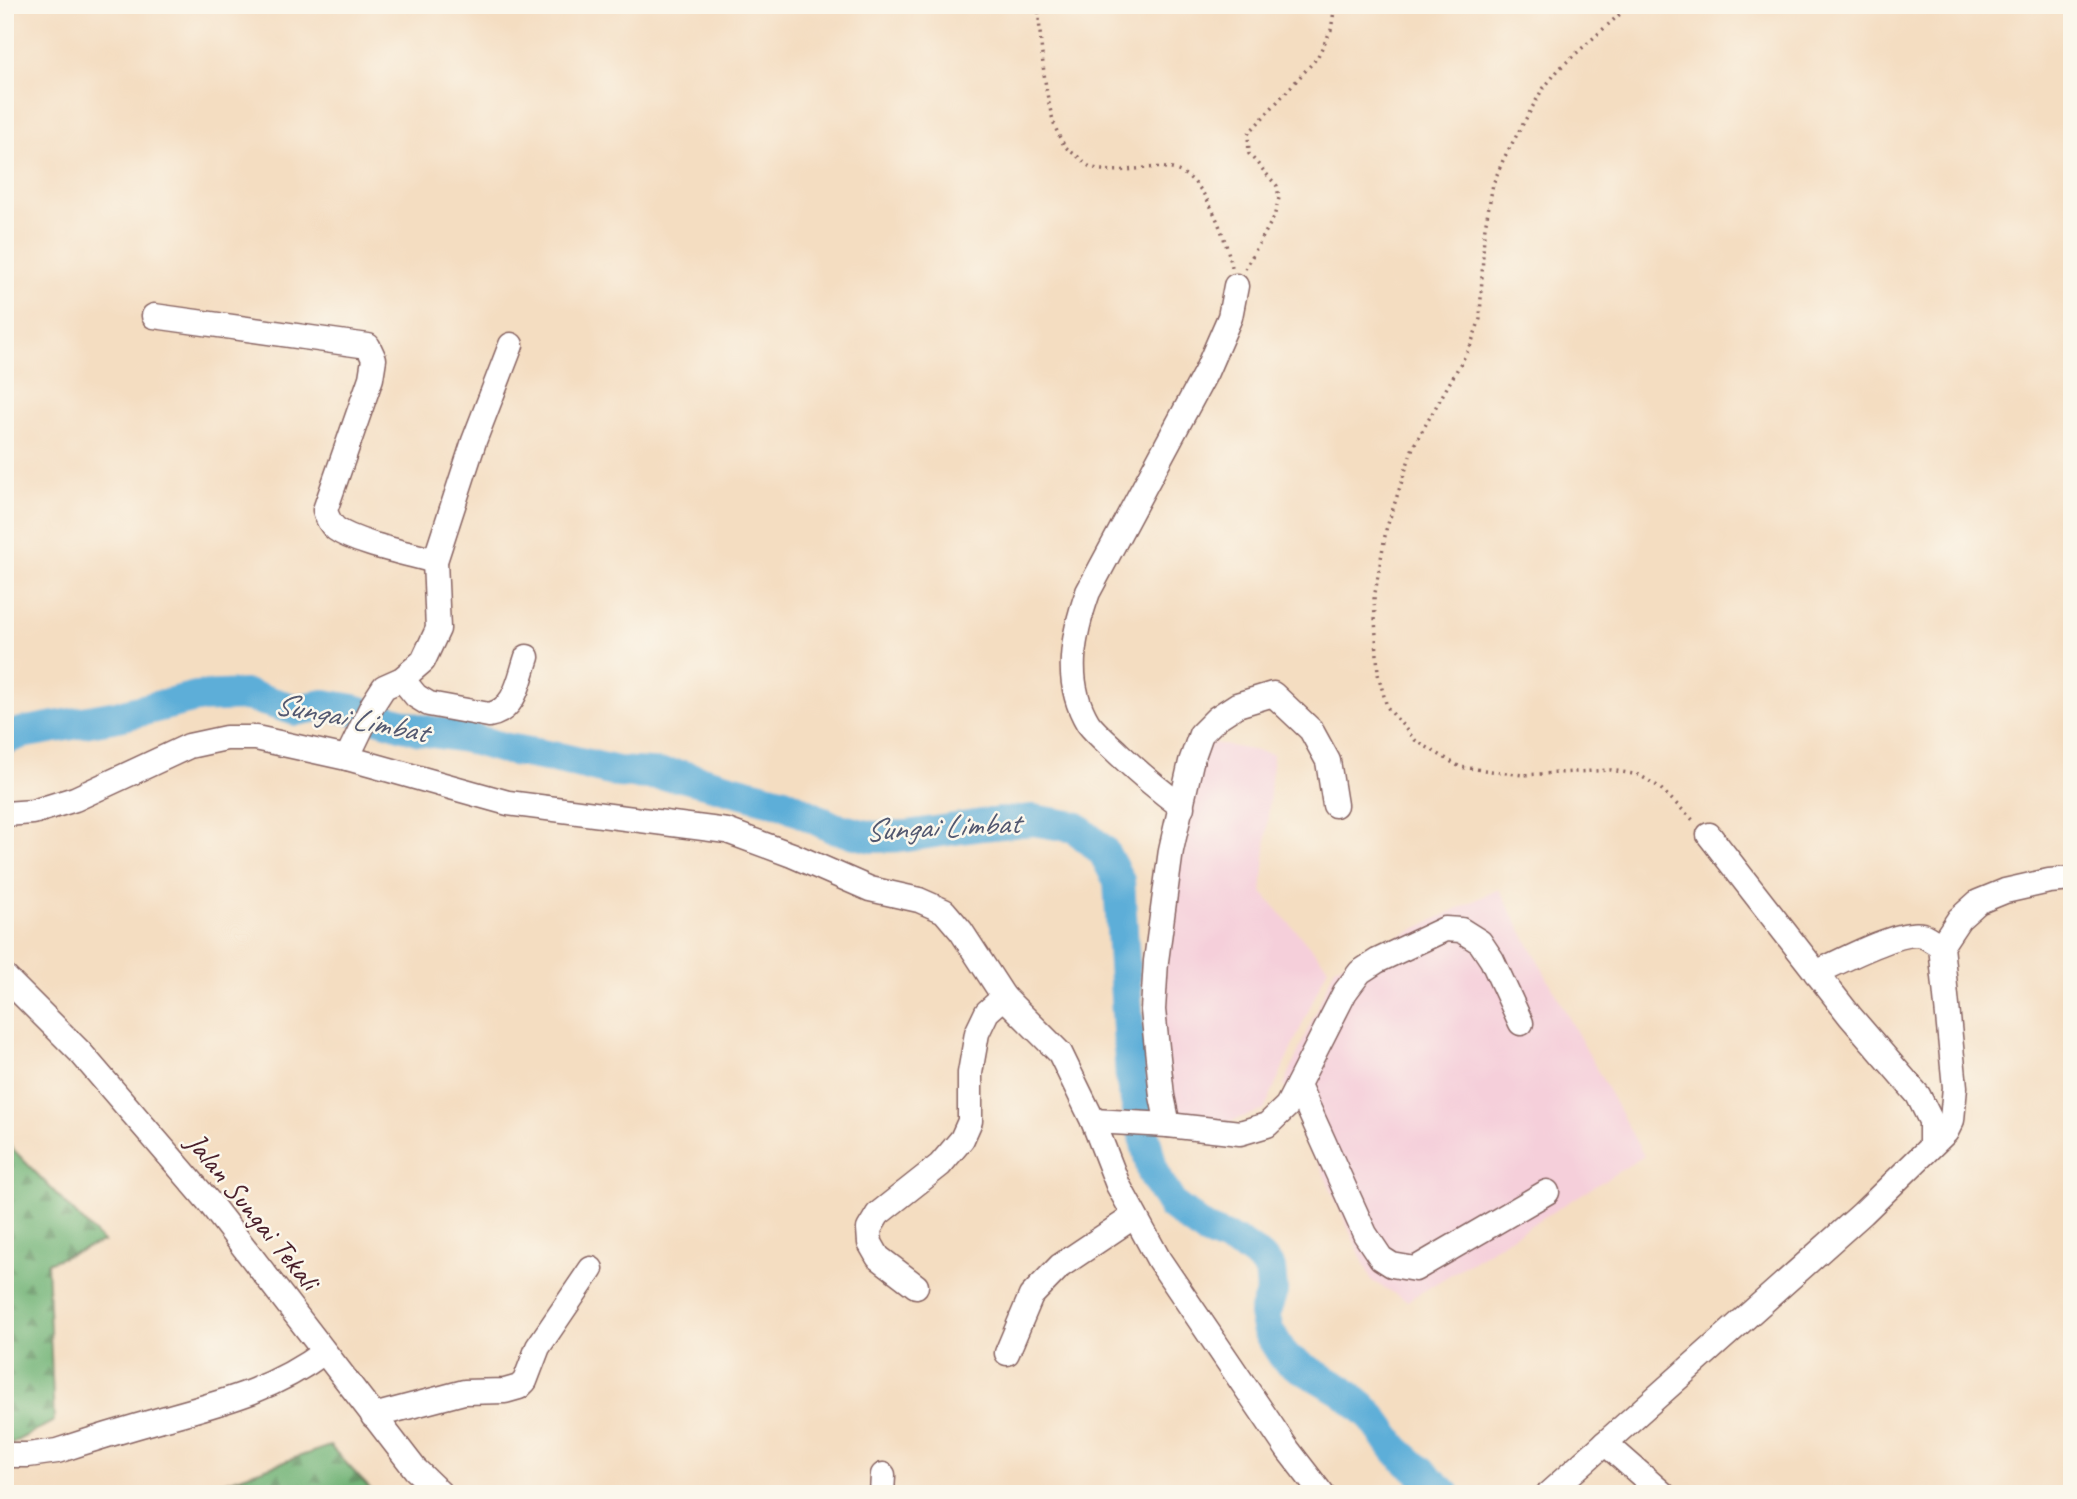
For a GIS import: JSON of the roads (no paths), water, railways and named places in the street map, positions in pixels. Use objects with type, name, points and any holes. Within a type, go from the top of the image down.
[{"type":"street","points":[[1182,807],[1149,783],[1090,725],[1077,700],[1072,657],[1076,626],[1088,592],[1206,372],[1230,317],[1236,286]]},
{"type":"street","points":[[155,316],[368,346],[374,359],[370,378],[325,510],[333,527],[347,535],[435,561]]},
{"type":"street","points":[[347,758],[384,687],[402,679],[423,660],[438,629],[435,561],[474,441],[511,345]]},
{"type":"street","points":[[402,679],[415,696],[429,704],[489,715],[498,713],[510,704],[527,657]]},
{"type":"street","points":[[1161,1125],[1162,1096],[1153,1010],[1156,961],[1170,863],[1191,762],[1201,734],[1217,718],[1237,705],[1273,694],[1311,730],[1328,761],[1335,805]]},
{"type":"street","points":[[5,814],[33,812],[75,799],[189,746],[226,738],[256,738],[347,758],[508,803],[727,831],[792,855],[870,889],[919,900],[944,911],[961,931],[1003,997],[1060,1053],[1093,1121],[1104,1154],[1133,1217],[1200,1323],[1288,1450],[1322,1494]]},
{"type":"street","points":[[1709,835],[1816,973],[1918,1095],[1931,1121],[1931,1144]]},
{"type":"street","points":[[1548,1494],[1864,1213],[1946,1132],[1952,1120],[1955,1087],[1941,946],[1959,919],[1978,902],[2005,891],[2072,879]]},
{"type":"street","points":[[1093,1121],[1240,1133],[1267,1125],[1287,1106],[1345,992],[1360,972],[1377,961],[1445,929],[1461,930],[1480,942],[1492,960],[1521,1023]]},
{"type":"street","points":[[1816,973],[1882,943],[1908,935],[1922,935],[1941,946]]},
{"type":"street","name":"Jalan Sungai Tekali","points":[[5,977],[80,1052],[209,1202],[415,1469],[441,1494]]},
{"type":"street","points":[[916,1286],[878,1256],[870,1242],[869,1229],[877,1214],[940,1165],[962,1139],[970,1121],[970,1073],[977,1033],[987,1012],[1003,997]]},
{"type":"street","points":[[1298,1085],[1365,1234],[1381,1258],[1392,1265],[1415,1269],[1547,1192]]},
{"type":"street","points":[[1007,1353],[1031,1296],[1060,1266],[1133,1217]]},
{"type":"street","points":[[373,1416],[464,1392],[505,1391],[519,1387],[525,1381],[538,1348],[591,1269]]},
{"type":"street","points":[[5,1455],[57,1451],[231,1400],[272,1385],[299,1371],[324,1352]]},
{"type":"street","points":[[1605,1443],[1663,1494]]},
{"type":"waterway","name":"Sungai Limbat","points":[[5,739],[21,733],[123,715],[196,697],[246,695],[296,710],[324,705],[354,710],[420,730],[465,737],[502,748],[618,772],[682,776],[784,803],[834,828],[872,837],[907,836],[1033,820],[1075,827],[1103,851],[1119,881],[1131,1079],[1153,1173],[1172,1205],[1205,1230],[1243,1246],[1270,1269],[1272,1291],[1264,1314],[1268,1331],[1285,1358],[1341,1390],[1370,1414],[1396,1450],[1445,1494]]}]
